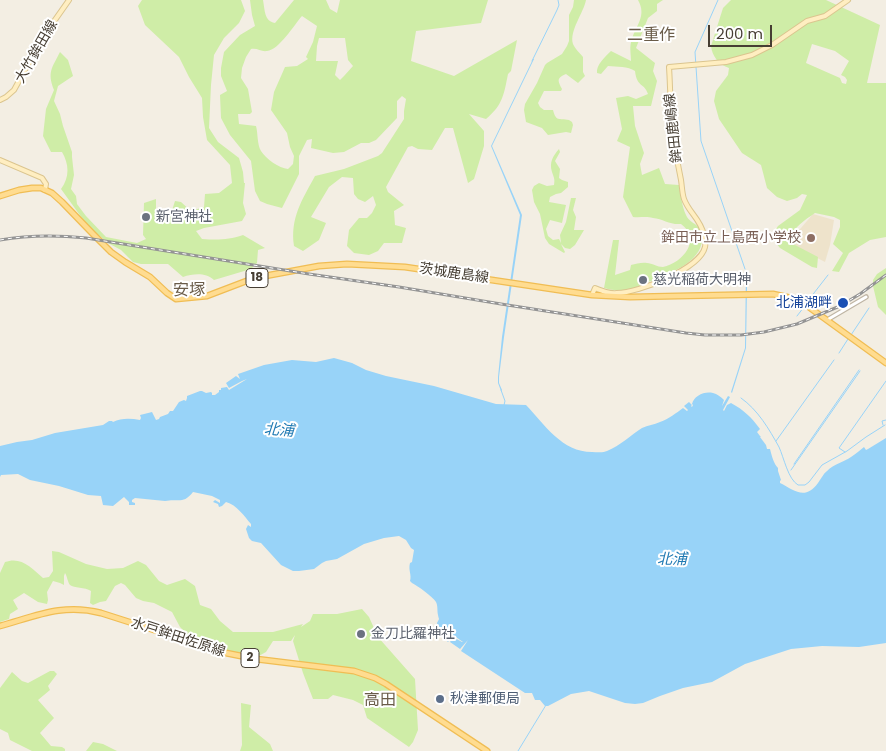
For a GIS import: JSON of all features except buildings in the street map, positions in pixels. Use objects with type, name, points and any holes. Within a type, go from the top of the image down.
[{"type":"main road","name":"大竹鉾田線","points":[[0,100],[14,90],[43,37],[68,0]]},
{"type":"main road","name":"鉾田鹿嶋線","points":[[592,295],[595,288],[613,293],[630,292],[654,284],[683,270],[698,257],[704,248],[705,241],[700,224],[683,198],[671,106],[669,67],[726,62],[752,55],[772,45],[807,21],[825,16],[848,0]]},
{"type":"main road","points":[[0,160],[42,178],[46,184],[45,190],[39,188],[28,189],[0,196]]},
{"type":"main road","name":"茨城鹿島線","points":[[45,190],[57,197],[111,252],[150,277],[176,299],[207,296],[265,276],[337,264],[391,266],[592,295],[630,297],[773,294],[791,298],[806,305],[886,363]]},
{"type":"main road","name":"水戸鉾田佐原線","points":[[0,626],[58,610],[86,609],[237,656],[361,672],[386,684],[486,751]]},
{"type":"street","points":[[630,292],[630,297]]},
{"type":"street","points":[[826,320],[866,297]]},
{"type":"shaded area","name":"鉾田市立上島西小学校","points":[[813,214],[834,220],[825,262],[788,243]]},
{"type":"green space","points":[[142,0],[241,0],[245,11],[239,23],[224,38],[214,55],[209,128],[218,142],[239,158],[245,183],[243,203],[246,214],[242,221],[196,231],[202,239],[223,239],[243,235],[265,248],[258,250],[257,263],[251,269],[214,280],[203,275],[183,277],[168,264],[141,264],[133,262],[121,250],[108,243],[87,225],[61,189],[66,180],[68,170],[66,161],[62,152],[51,152],[43,136],[46,109],[54,90],[51,70],[60,52],[68,60],[73,76],[58,86],[54,101],[72,152],[74,175],[71,189],[76,196],[77,204],[106,237],[137,243],[146,239],[143,235],[144,203],[156,199],[156,220],[168,223],[175,201],[181,202],[191,211],[204,207],[205,194],[219,193],[232,183],[230,165],[207,140],[202,98],[179,57],[145,25],[138,6]]},
{"type":"green space","points":[[250,0],[263,0],[267,17],[271,22],[275,23],[294,0],[326,0],[330,9],[337,13],[340,0],[488,0],[481,23],[416,31],[411,61],[454,76],[517,40],[511,71],[508,74],[504,93],[496,109],[486,119],[469,114],[484,131],[484,146],[474,179],[468,183],[453,128],[445,128],[432,150],[408,147],[386,187],[388,192],[404,205],[394,211],[395,225],[406,228],[402,243],[384,243],[378,251],[369,255],[354,253],[347,246],[349,230],[359,218],[367,218],[376,205],[373,196],[365,202],[358,199],[354,194],[353,178],[342,177],[329,187],[311,217],[326,223],[319,240],[303,251],[294,246],[295,218],[315,176],[344,169],[382,153],[404,119],[406,99],[402,96],[397,101],[397,118],[376,140],[369,143],[361,143],[344,152],[333,153],[311,148],[312,139],[307,140],[299,156],[299,174],[282,208],[260,201],[255,191],[251,161],[230,135],[221,118],[220,95],[227,91],[221,76],[224,52],[240,35],[255,26]],"holes":[[[302,16],[317,26],[313,42],[306,57],[308,59],[297,66],[285,67],[274,92],[271,110],[287,133],[294,156],[293,164],[288,169],[277,165],[263,154],[259,146],[256,126],[239,124],[238,114],[250,114],[252,112],[248,89],[241,78],[242,68],[251,49],[272,50]],[[319,38],[345,38],[348,60],[353,66],[340,80],[335,75],[338,61],[316,61]]]},
{"type":"green space","points":[[574,0],[586,0],[572,39],[574,46],[583,57],[583,72],[585,76],[578,83],[566,74],[559,80],[561,91],[544,91],[538,103],[540,107],[544,110],[553,110],[557,118],[569,120],[573,125],[571,133],[548,135],[542,128],[526,122],[525,104],[545,65],[562,54],[567,46],[569,41],[569,15]]},
{"type":"green space","points":[[638,0],[663,0],[657,4],[657,11],[648,18],[636,48],[655,63],[653,71],[657,81],[651,106],[633,106],[635,126],[644,153],[640,164],[642,175],[659,168],[665,184],[679,185],[685,212],[688,218],[700,230],[702,239],[696,255],[682,267],[635,288],[615,290],[604,288],[613,240],[619,240],[615,275],[630,270],[631,265],[639,263],[649,263],[663,267],[670,265],[683,256],[690,243],[690,236],[681,224],[673,224],[650,217],[633,217],[623,197],[630,147],[617,141],[622,129],[616,98],[628,96],[636,99],[648,94],[637,80],[635,71],[632,69],[608,66],[601,74],[597,73],[597,70],[601,61],[611,51],[631,61],[631,42],[641,16]]},
{"type":"green space","points":[[731,0],[826,0],[880,25],[867,83],[886,83],[886,237],[870,240],[849,253],[839,272],[832,271],[843,253],[833,244],[840,227],[840,220],[815,213],[800,224],[792,235],[791,239],[795,245],[818,257],[817,268],[780,248],[772,235],[778,226],[800,210],[807,195],[802,194],[797,198],[787,201],[777,197],[767,188],[761,165],[742,153],[719,119],[714,101],[716,91],[728,75],[729,68],[717,60],[711,46],[723,8]],"holes":[[[812,44],[835,51],[849,61],[841,75],[847,80],[846,84],[842,83],[840,78],[806,63]]]},
{"type":"green space","points":[[559,149],[560,152],[555,161],[560,169],[559,178],[568,182],[568,187],[561,193],[550,197],[549,202],[566,205],[562,223],[550,220],[546,229],[548,236],[553,240],[559,239],[561,243],[560,235],[566,222],[571,198],[576,198],[573,210],[576,217],[574,230],[584,230],[575,245],[570,249],[565,248],[561,244],[564,253],[549,244],[545,238],[532,190],[539,183],[547,186],[554,185],[551,162]]},
{"type":"green space","points":[[886,268],[886,315],[878,307],[873,280],[877,274]]},
{"type":"green space","points":[[52,551],[59,552],[86,564],[107,569],[123,568],[138,561],[146,565],[159,581],[167,585],[185,579],[195,586],[200,605],[211,609],[220,621],[233,632],[273,632],[303,624],[301,627],[310,621],[313,614],[337,614],[362,609],[369,617],[378,637],[415,679],[418,730],[413,742],[409,747],[367,718],[363,705],[353,700],[333,695],[328,699],[313,699],[293,641],[295,635],[291,641],[273,641],[266,652],[257,657],[230,652],[191,638],[180,627],[172,612],[154,603],[136,598],[121,583],[115,586],[106,601],[93,605],[90,603],[91,591],[70,585],[65,573],[64,585],[53,581],[47,592],[47,604],[38,602],[24,593],[13,600],[18,609],[10,614],[9,619],[0,622],[0,573],[5,562],[21,562],[43,578],[49,577],[53,571]]},
{"type":"green space","points":[[50,671],[54,671],[57,674],[48,686],[50,690],[38,700],[54,718],[40,733],[51,746],[62,747],[65,751],[32,751],[10,740],[8,733],[0,729],[0,688],[12,672],[22,681],[28,683]]},
{"type":"green space","points":[[241,703],[251,705],[249,727],[270,744],[273,751],[240,751],[242,745]]},
{"type":"green space","points":[[93,742],[103,744],[117,751],[86,751]]},
{"type":"water","points":[[533,59],[492,146],[522,215],[499,377],[501,391],[498,383],[498,377],[502,337],[520,215],[491,146]]},
{"type":"water","points":[[746,269],[746,348],[732,393],[745,348]]},
{"type":"water","name":"北浦","points":[[334,358],[386,376],[434,386],[496,404],[526,405],[555,436],[581,451],[602,452],[612,449],[642,428],[658,423],[683,408],[687,411],[684,406],[689,402],[692,407],[697,396],[703,393],[713,393],[719,396],[724,400],[722,406],[728,396],[730,397],[723,410],[731,403],[740,408],[760,429],[757,432],[767,449],[770,449],[773,460],[778,468],[780,483],[795,491],[804,493],[809,492],[830,469],[855,455],[864,447],[866,450],[886,438],[886,643],[859,647],[822,646],[791,649],[745,664],[712,682],[683,688],[643,703],[625,703],[589,691],[571,694],[545,706],[540,700],[535,700],[532,693],[525,693],[461,651],[468,640],[460,649],[450,642],[453,637],[463,642],[453,635],[448,642],[444,638],[439,631],[437,623],[439,619],[436,602],[410,581],[410,563],[412,562],[414,550],[406,540],[399,536],[364,544],[337,559],[322,563],[314,569],[293,571],[281,565],[261,543],[252,541],[249,538],[246,529],[248,525],[251,527],[251,524],[237,508],[226,502],[219,507],[218,504],[213,502],[215,500],[220,503],[220,500],[212,496],[193,492],[183,500],[165,501],[135,498],[132,502],[135,505],[129,505],[129,502],[124,497],[113,506],[103,505],[101,496],[88,495],[30,480],[18,474],[1,475],[0,477],[0,446],[32,440],[55,433],[103,425],[109,421],[140,420],[140,415],[152,412],[156,420],[173,411],[179,402],[186,401],[187,396],[200,391],[211,392],[212,395],[215,395],[221,388],[227,387],[229,390],[247,379],[229,388],[226,383],[236,376],[240,379],[238,374],[264,365],[292,360],[316,362]]},
{"type":"waterway","points":[[532,61],[557,10],[558,0]]},
{"type":"waterway","points":[[718,0],[695,52],[701,141],[745,269]]},
{"type":"waterway","points":[[807,302],[828,275]]},
{"type":"waterway","points":[[840,314],[866,299]]},
{"type":"waterway","points":[[797,316],[804,307]]},
{"type":"waterway","points":[[851,335],[869,308]]},
{"type":"waterway","points":[[839,353],[848,339]]},
{"type":"waterway","points":[[776,441],[834,360]]},
{"type":"waterway","points":[[794,464],[859,370]]},
{"type":"waterway","points":[[791,470],[860,371]]},
{"type":"waterway","points":[[845,452],[839,448],[886,381]]},
{"type":"waterway","points":[[501,390],[505,401],[504,405]]},
{"type":"waterway","points":[[741,398],[753,408],[767,427],[779,447],[789,473],[798,485],[805,485],[822,465],[847,451],[885,425]]},
{"type":"waterway","points":[[883,425],[882,421],[886,420]]},
{"type":"waterway","points":[[518,751],[546,705]]},
{"type":"railway","points":[[0,240],[43,236],[86,238],[705,335],[741,335],[797,324],[840,306],[886,275]]},
{"type":"place","name":"新宮神社","points":[[146,217]]},
{"type":"place","name":"鉾田市立上島西小学校","points":[[811,238]]},
{"type":"place","name":"慈光稲荷大明神","points":[[643,280]]},
{"type":"place","name":"北浦湖畔","points":[[843,303]]},
{"type":"place","name":"金刀比羅神社","points":[[361,634]]},
{"type":"place","name":"秋津郵便局","points":[[440,699]]},
{"type":"district","name":"二重作","points":[[651,36]]},
{"type":"district","name":"安塚","points":[[189,291]]},
{"type":"district","name":"高田","points":[[380,701]]}]
